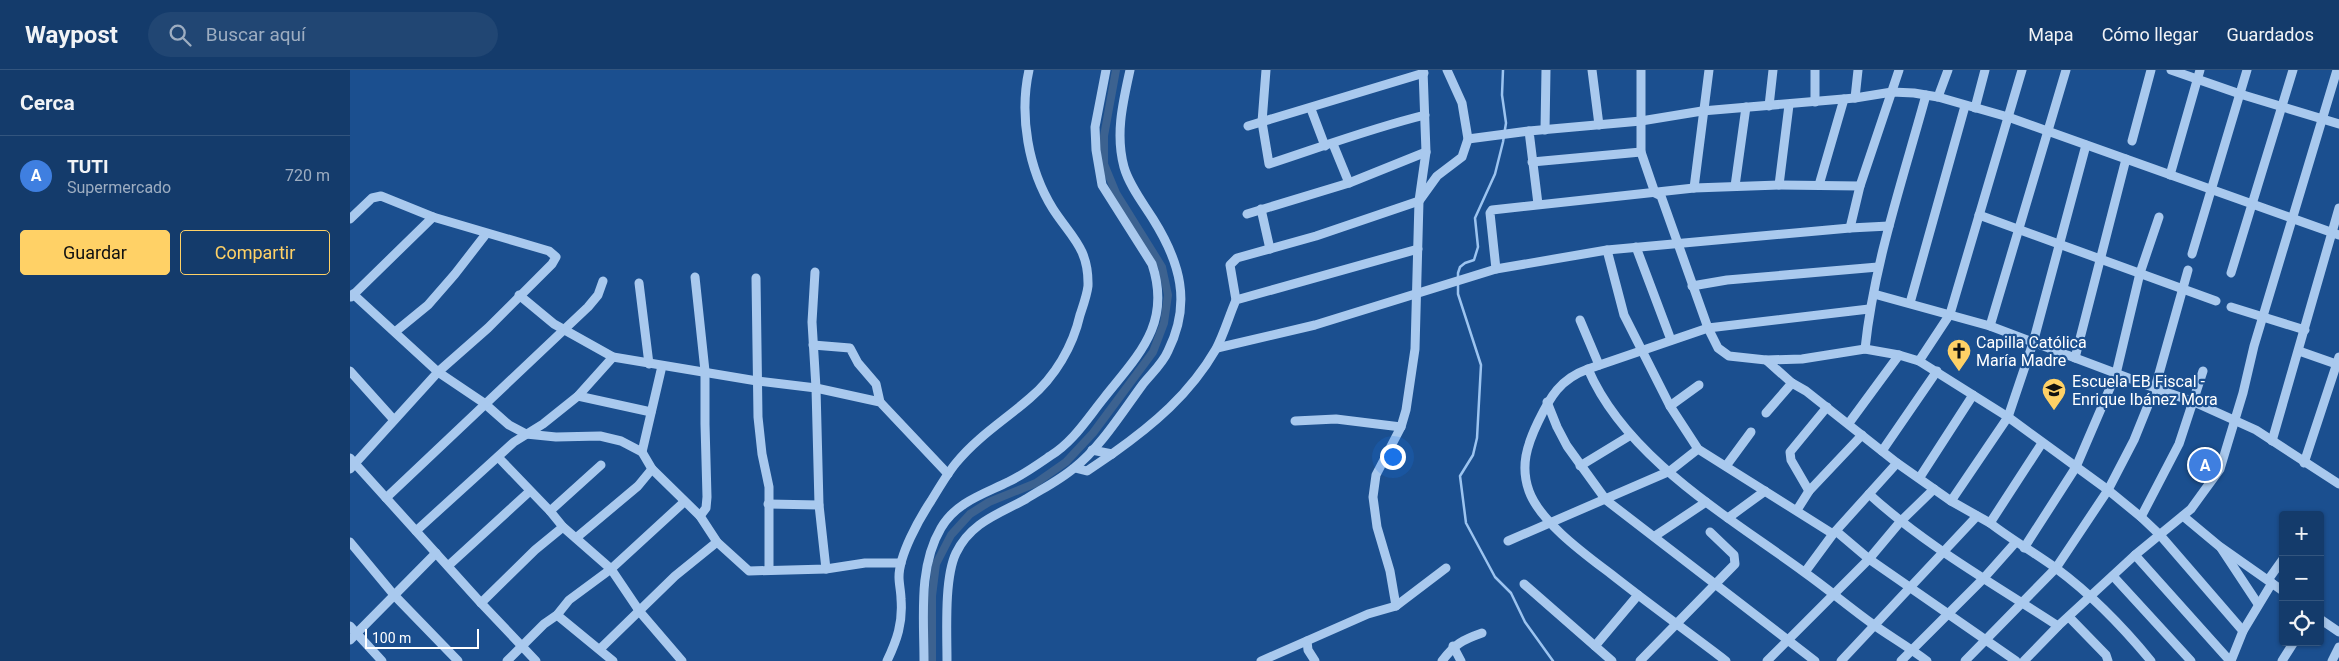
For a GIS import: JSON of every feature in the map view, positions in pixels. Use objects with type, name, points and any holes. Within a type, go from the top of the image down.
[{"type":"street","points":[[888,661],[898,638],[902,622],[899,576],[901,563],[930,503],[956,463],[994,426],[1032,397],[1056,368],[1075,334],[1088,287],[1086,261],[1073,235],[1052,208],[1038,177],[1027,140],[1025,90],[1029,70]]},
{"type":"street","points":[[924,661],[924,579],[928,557],[941,527],[956,509],[978,494],[1008,482],[1067,444],[1138,357],[1154,325],[1159,302],[1152,264],[1102,185],[1096,150],[1095,127],[1106,70]]},
{"type":"street","points":[[947,661],[950,583],[956,553],[972,530],[986,519],[1025,499],[1075,468],[1092,450],[1168,352],[1176,328],[1182,292],[1171,255],[1124,168],[1120,149],[1119,124],[1130,70]]},
{"type":"street","points":[[1268,70],[1262,122],[1269,164],[1329,145],[1379,126],[1425,115]]},
{"type":"street","points":[[1075,468],[1087,471],[1112,454],[1174,406],[1199,375],[1217,348],[1236,300],[1230,265],[1232,261],[1363,221],[1419,201],[1437,176],[1462,157],[1468,139],[1462,104],[1447,70]]},
{"type":"street","points":[[1545,130],[1546,70]]},
{"type":"street","points":[[1592,70],[1599,125]]},
{"type":"street","points":[[1640,70],[1641,152],[1655,193],[1661,196],[1692,286],[1718,348],[1729,356],[1766,360],[1802,359],[1865,349],[1899,355],[1919,361],[2008,417],[2042,444],[2108,490],[2141,517],[2160,535],[2243,631]]},
{"type":"street","points":[[1694,188],[1702,111],[1709,70]]},
{"type":"street","points":[[1769,106],[1773,70]]},
{"type":"street","points":[[1815,70],[1816,102]]},
{"type":"street","points":[[1855,98],[1858,70]]},
{"type":"street","points":[[1850,228],[1860,186],[1899,70]]},
{"type":"street","points":[[1938,97],[1948,70]]},
{"type":"street","points":[[1910,303],[1970,107],[1985,70]]},
{"type":"street","points":[[1919,361],[1950,314],[2022,70]]},
{"type":"street","points":[[1990,326],[2018,229],[2049,134],[2066,70]]},
{"type":"street","points":[[2132,141],[2152,70]]},
{"type":"street","points":[[2171,70],[2199,75],[2240,94],[2339,124]]},
{"type":"street","points":[[2192,254],[2247,70]]},
{"type":"street","points":[[2231,273],[2250,204],[2293,70]]},
{"type":"street","points":[[2024,661],[2058,626],[2092,597],[2135,555],[2182,516],[2206,491],[2220,469],[2238,420],[2262,318],[2337,70]]},
{"type":"street","points":[[1248,126],[1311,109],[1369,88],[1423,72],[1426,152],[1419,201],[1415,349],[1406,410],[1401,427],[1376,476],[1373,497],[1377,527],[1390,571],[1396,606]]},
{"type":"street","points":[[2167,174],[2199,75]]},
{"type":"street","points":[[1468,139],[1529,131],[1641,121],[1702,111],[1789,105],[1892,92],[1926,95],[2008,118],[2335,234]]},
{"type":"street","points":[[1865,349],[1869,309],[1874,294],[1878,267],[1926,95]]},
{"type":"street","points":[[1819,185],[1844,99]]},
{"type":"street","points":[[1779,185],[1789,105]]},
{"type":"street","points":[[1735,186],[1746,107]]},
{"type":"street","points":[[1311,109],[1349,182]]},
{"type":"street","points":[[1529,131],[1538,204]]},
{"type":"street","points":[[1951,501],[2008,417],[2033,342],[2086,145]]},
{"type":"street","points":[[1247,214],[1349,182],[1426,152]]},
{"type":"street","points":[[1532,162],[1641,152]]},
{"type":"street","points":[[2075,358],[2126,159]]},
{"type":"street","points":[[1496,269],[1491,211],[1538,204],[1694,188],[1779,185],[1860,186]]},
{"type":"street","points":[[350,219],[376,196],[486,234],[549,251],[556,257],[552,264],[488,328],[438,372],[352,463],[536,661]]},
{"type":"street","points":[[2272,441],[2304,330],[2335,234],[2339,208]]},
{"type":"street","points":[[1261,210],[1270,249]]},
{"type":"street","points":[[1979,215],[2216,301]]},
{"type":"street","points":[[433,217],[352,296],[438,372],[484,403],[509,425],[526,434],[556,437],[600,436],[621,441],[642,452],[652,469],[700,516],[717,542],[749,571],[826,569],[865,563],[901,563]]},
{"type":"street","points":[[2024,548],[2076,467],[2116,374],[2140,274],[2159,217]]},
{"type":"street","points":[[1217,348],[1315,325],[1496,269],[1607,250],[1889,226]]},
{"type":"street","points":[[395,332],[428,305],[486,234]]},
{"type":"street","points":[[1636,247],[1670,340]]},
{"type":"street","points":[[1236,300],[1418,249]]},
{"type":"street","points":[[1607,250],[1624,314],[1670,406],[1698,449],[1834,532],[1869,559],[2016,661]]},
{"type":"street","points":[[1692,286],[1728,280],[1878,267]]},
{"type":"street","points":[[1965,661],[2056,568],[2108,490],[2134,440],[2155,388],[2188,270]]},
{"type":"street","points":[[815,272],[812,322],[819,505],[826,569]]},
{"type":"street","points":[[695,277],[705,371],[704,424],[707,497],[706,508],[700,516]]},
{"type":"street","points":[[756,278],[757,381],[762,454],[769,487],[769,569]]},
{"type":"street","points":[[386,498],[442,448],[484,403],[530,364],[564,330],[598,295],[603,281]]},
{"type":"street","points":[[639,284],[649,364]]},
{"type":"street","points":[[1874,294],[1990,326],[2194,402],[2238,420],[2256,430],[2339,484]]},
{"type":"street","points":[[519,295],[564,330],[613,357],[757,381],[816,388],[880,402]]},
{"type":"street","points":[[2231,307],[2304,330]]},
{"type":"street","points":[[1726,661],[1572,544],[1548,522],[1529,492],[1524,462],[1527,446],[1548,402],[1568,378],[1588,369],[1708,328],[1869,309]]},
{"type":"street","points":[[1580,320],[1599,365]]},
{"type":"street","points":[[813,345],[850,348],[858,363],[876,384],[880,402],[948,474]]},
{"type":"street","points":[[2299,351],[2338,362],[2304,463]]},
{"type":"street","points":[[1849,423],[1899,355]]},
{"type":"street","points":[[416,531],[498,457],[578,396],[613,357]]},
{"type":"street","points":[[1766,360],[1792,383],[1849,423],[1897,463],[1920,477],[1951,501],[1990,523],[2015,543],[2056,568],[2092,597],[2151,661]]},
{"type":"street","points":[[642,452],[662,366]]},
{"type":"street","points":[[1588,369],[1596,390],[1608,407],[1631,435],[1670,471],[1706,502],[1804,572],[1875,626],[1927,661]]},
{"type":"street","points":[[350,371],[394,420]]},
{"type":"street","points":[[1882,451],[1937,371]]},
{"type":"street","points":[[2141,517],[2179,444],[2203,371]]},
{"type":"street","points":[[1766,413],[1792,383]]},
{"type":"street","points":[[1670,406],[1699,385]]},
{"type":"street","points":[[1920,477],[1973,395]]},
{"type":"street","points":[[578,396],[651,412]]},
{"type":"street","points":[[1548,402],[1557,427],[1580,466],[1606,500],[1815,661]]},
{"type":"street","points":[[1809,491],[1791,460],[1790,452],[1827,407]]},
{"type":"street","points":[[1295,421],[1336,419],[1401,427]]},
{"type":"street","points":[[1726,466],[1751,432]]},
{"type":"street","points":[[1580,466],[1631,435]]},
{"type":"street","points":[[1797,510],[1809,491],[1862,435]]},
{"type":"street","points":[[1990,523],[2042,444]]},
{"type":"street","points":[[1508,541],[1548,522],[1606,500],[1670,471],[1698,449]]},
{"type":"street","points":[[1092,450],[1112,454]]},
{"type":"street","points":[[498,457],[563,527],[610,569],[640,612],[682,661]]},
{"type":"street","points":[[1804,572],[1834,532],[1897,463]]},
{"type":"street","points":[[550,511],[601,465]]},
{"type":"street","points":[[576,538],[638,486],[652,469]]},
{"type":"street","points":[[1767,661],[1869,559],[1900,522],[1934,489]]},
{"type":"street","points":[[1728,518],[1765,490]]},
{"type":"street","points":[[448,566],[530,491]]},
{"type":"street","points":[[1869,494],[1900,522],[1983,579],[2058,626]]},
{"type":"street","points":[[507,661],[544,624],[557,615],[569,600],[610,569],[684,502]]},
{"type":"street","points":[[1654,536],[1706,502]]},
{"type":"street","points":[[768,504],[819,505]]},
{"type":"street","points":[[1841,661],[1977,516]]},
{"type":"street","points":[[2135,555],[2230,661],[2243,631],[2258,604],[2277,585],[2219,546],[2182,516]]},
{"type":"street","points":[[481,603],[535,550],[563,527]]},
{"type":"street","points":[[1640,661],[1734,564],[1735,558],[1710,532]]},
{"type":"street","points":[[350,542],[394,595],[458,661]]},
{"type":"street","points":[[600,649],[675,576],[717,542]]},
{"type":"street","points":[[1901,661],[1983,579],[2015,543]]},
{"type":"street","points":[[2219,546],[2258,604]]},
{"type":"street","points":[[353,636],[436,553]]},
{"type":"street","points":[[1261,661],[1368,614],[1396,606],[1446,568]]},
{"type":"street","points":[[2114,576],[2191,661]]},
{"type":"street","points":[[1524,584],[1612,661]]},
{"type":"street","points":[[1595,646],[1638,595]]},
{"type":"street","points":[[557,615],[600,649],[612,661]]},
{"type":"street","points":[[2068,617],[2106,655],[2108,661]]},
{"type":"street","points":[[2324,622],[2339,632]]},
{"type":"street","points":[[350,626],[353,636],[382,661]]},
{"type":"street","points":[[1442,661],[1453,646],[1482,633]]},
{"type":"street","points":[[1307,641],[1308,650],[1315,661]]},
{"type":"street","points":[[1453,646],[1461,661]]},
{"type":"street","points":[[2282,661],[2291,646]]},
{"type":"street","points":[[2332,661],[2339,647]]},
{"type":"waterway","points":[[932,661],[932,596],[936,564],[951,535],[970,514],[989,502],[1036,483],[1066,462],[1093,433],[1153,352],[1164,323],[1168,295],[1162,267],[1116,193],[1104,164],[1104,136],[1116,70]]},
{"type":"waterway","points":[[1503,70],[1502,95],[1506,123],[1503,142],[1495,174],[1475,218],[1478,247],[1474,260],[1460,267],[1458,273],[1458,294],[1481,365],[1477,438],[1473,455],[1460,476],[1466,523],[1495,577],[1511,593],[1525,622],[1553,661]]},
{"type":"place","name":"Capilla Católica María Madre","points":[[1959,372]]},
{"type":"place","name":"Escuela EB Fiscal - Enrique Ibánez Mora","points":[[2054,411]]},
{"type":"place","name":"TUTI","points":[[2205,465]]}]
